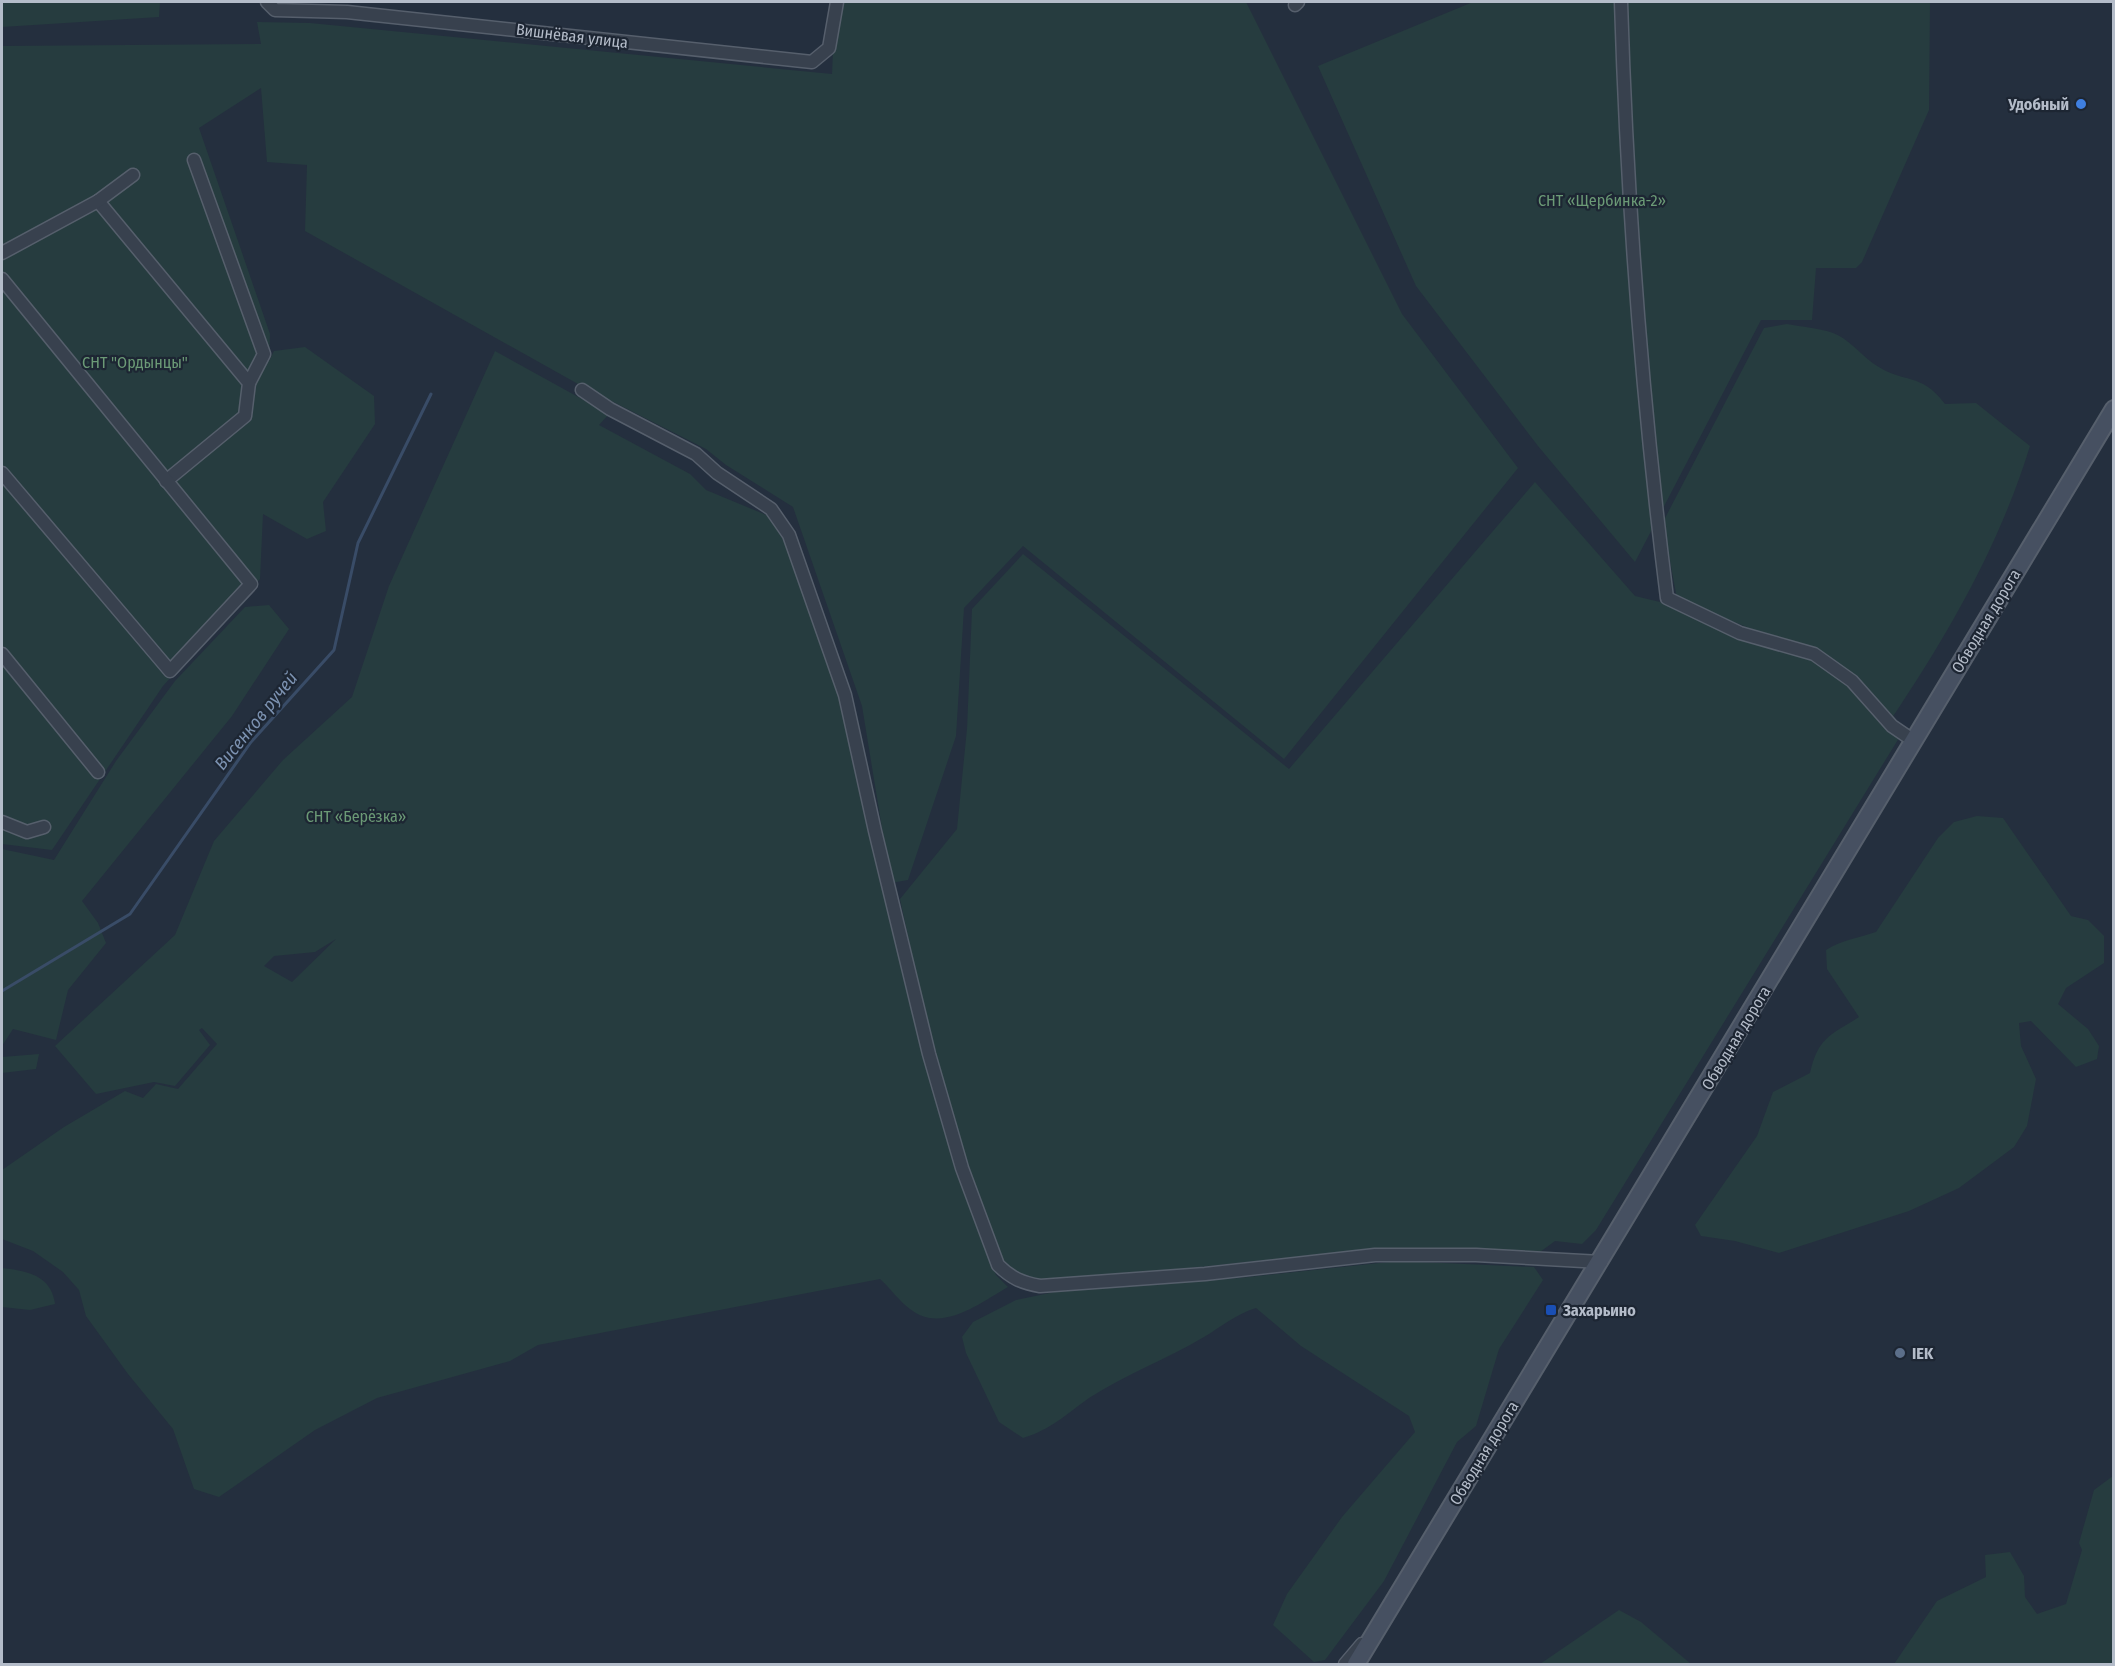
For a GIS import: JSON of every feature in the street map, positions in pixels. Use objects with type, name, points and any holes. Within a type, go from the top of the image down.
[{"type":"main road","name":"Обводная дорога","points":[[1356,1665],[2114,409]]},
{"type":"street","name":"Вишнёвая улица","points":[[267,2],[275,10],[358,14],[812,62],[829,48],[837,2]]},
{"type":"street","points":[[1621,2],[1626,172],[1649,460],[1666,598],[1740,633],[1814,654],[1852,681],[1892,726],[1914,741]]},
{"type":"street","points":[[166,481],[245,416],[249,383],[264,354],[194,160]]},
{"type":"street","points":[[2,253],[98,201],[133,175]]},
{"type":"street","points":[[98,201],[249,383]]},
{"type":"street","points":[[2,279],[251,584],[170,671],[2,473]]},
{"type":"street","points":[[582,390],[610,409],[696,454],[717,473],[771,509],[789,535],[845,695],[902,945],[959,1157],[998,1265],[1010,1277],[1023,1283],[1040,1286],[1204,1274],[1375,1255],[1476,1255],[1601,1262]]},
{"type":"street","points":[[2,654],[98,772]]},
{"type":"street","points":[[2,822],[27,832],[44,827]]},
{"type":"street","points":[[1345,1665],[1384,1618]]},
{"type":"green space","points":[[2,2],[160,2],[159,17],[2,27]]},
{"type":"green space","name":"СНТ \"Ордынцы\"","points":[[835,2],[1246,2],[1402,314],[1518,468],[1284,759],[1023,546],[964,608],[956,736],[908,880],[891,883],[862,706],[793,507],[726,465],[706,449],[578,384],[305,231],[307,165],[267,162],[261,88],[199,128],[270,334],[269,361],[274,351],[305,347],[374,396],[375,424],[323,502],[326,531],[307,539],[263,514],[260,579],[163,686],[52,850],[2,844],[2,46],[261,44],[257,22],[310,23],[832,74]]},
{"type":"green space","name":"СНТ «Щербинка-2»","points":[[1473,2],[1930,2],[1929,110],[1862,262],[1856,268],[1816,268],[1812,320],[1761,320],[1635,562],[1538,446],[1416,286],[1318,66]]},
{"type":"green space","points":[[1787,324],[1839,335],[1874,364],[1920,382],[1945,404],[1976,403],[2030,446],[2004,518],[1971,587],[1892,718],[1856,678],[1779,640],[1677,599],[1663,522],[1764,328]]},
{"type":"green space","name":"СНТ «Берёзка»","points":[[495,351],[609,414],[599,425],[690,474],[706,490],[771,517],[789,545],[837,683],[910,1000],[955,1164],[996,1275],[1008,1287],[973,1308],[947,1317],[934,1318],[922,1316],[910,1309],[880,1279],[538,1345],[510,1361],[377,1398],[315,1430],[219,1497],[194,1489],[173,1429],[128,1374],[86,1316],[79,1290],[63,1272],[33,1251],[2,1239],[2,1170],[64,1127],[125,1091],[143,1098],[156,1084],[178,1089],[217,1044],[202,1028],[199,1030],[210,1045],[175,1086],[154,1082],[96,1094],[55,1046],[175,935],[214,841],[283,760],[352,697],[389,586]],"holes":[[[336,939],[292,982],[264,966],[274,956],[315,952]]]},
{"type":"green space","points":[[1535,482],[1635,596],[1660,602],[1740,640],[1803,656],[1818,664],[1853,689],[1899,738],[1596,1230],[1582,1244],[1555,1241],[1540,1252],[1383,1248],[1063,1281],[1037,1279],[1013,1270],[1001,1258],[994,1243],[943,1082],[900,899],[957,829],[967,729],[972,609],[1023,554],[1289,769]]},
{"type":"green space","points":[[269,605],[289,629],[232,716],[82,901],[98,923],[106,943],[68,990],[56,1040],[13,1029],[2,1046],[2,849],[54,860],[116,761],[175,681],[245,607]]},
{"type":"green space","points":[[1977,816],[2003,818],[2071,916],[2088,920],[2104,936],[2104,963],[2066,988],[2058,1004],[2088,1029],[2099,1046],[2097,1059],[2076,1067],[2031,1021],[2019,1023],[2021,1046],[2036,1079],[2027,1126],[2014,1147],[1959,1188],[1909,1211],[1779,1253],[1735,1241],[1701,1236],[1695,1225],[1757,1136],[1773,1092],[1810,1073],[1817,1052],[1826,1039],[1859,1017],[1827,969],[1826,950],[1844,941],[1876,932],[1938,838],[1954,822]]},
{"type":"green space","points":[[39,1054],[36,1069],[2,1073],[2,1057]]},
{"type":"green space","points":[[1398,1261],[1534,1267],[1543,1280],[1499,1349],[1476,1426],[1457,1442],[1384,1581],[1325,1660],[1314,1662],[1273,1625],[1287,1594],[1342,1517],[1415,1432],[1409,1416],[1301,1346],[1256,1308],[1190,1345],[1103,1389],[1050,1426],[1023,1438],[999,1422],[966,1353],[962,1337],[973,1322],[1016,1300],[1069,1289],[1239,1278]]},
{"type":"green space","points":[[2,1268],[36,1276],[49,1287],[55,1304],[30,1310],[2,1307]]},
{"type":"green space","points":[[2113,1476],[2113,1664],[1894,1664],[1937,1601],[1986,1577],[1985,1555],[2010,1552],[2024,1576],[2025,1597],[2037,1614],[2066,1604],[2082,1550],[2079,1543],[2094,1490]]},
{"type":"green space","points":[[1619,1610],[1641,1622],[1691,1664],[1540,1664]]},
{"type":"waterway","name":"Висенков ручей","points":[[2,991],[130,914],[251,742],[334,650],[358,543],[431,394]]},
{"type":"place","name":"Удобный","points":[[2081,104]]},
{"type":"place","name":"Захарьино","points":[[1551,1310]]},
{"type":"place","name":"IEK","points":[[1900,1353]]}]
